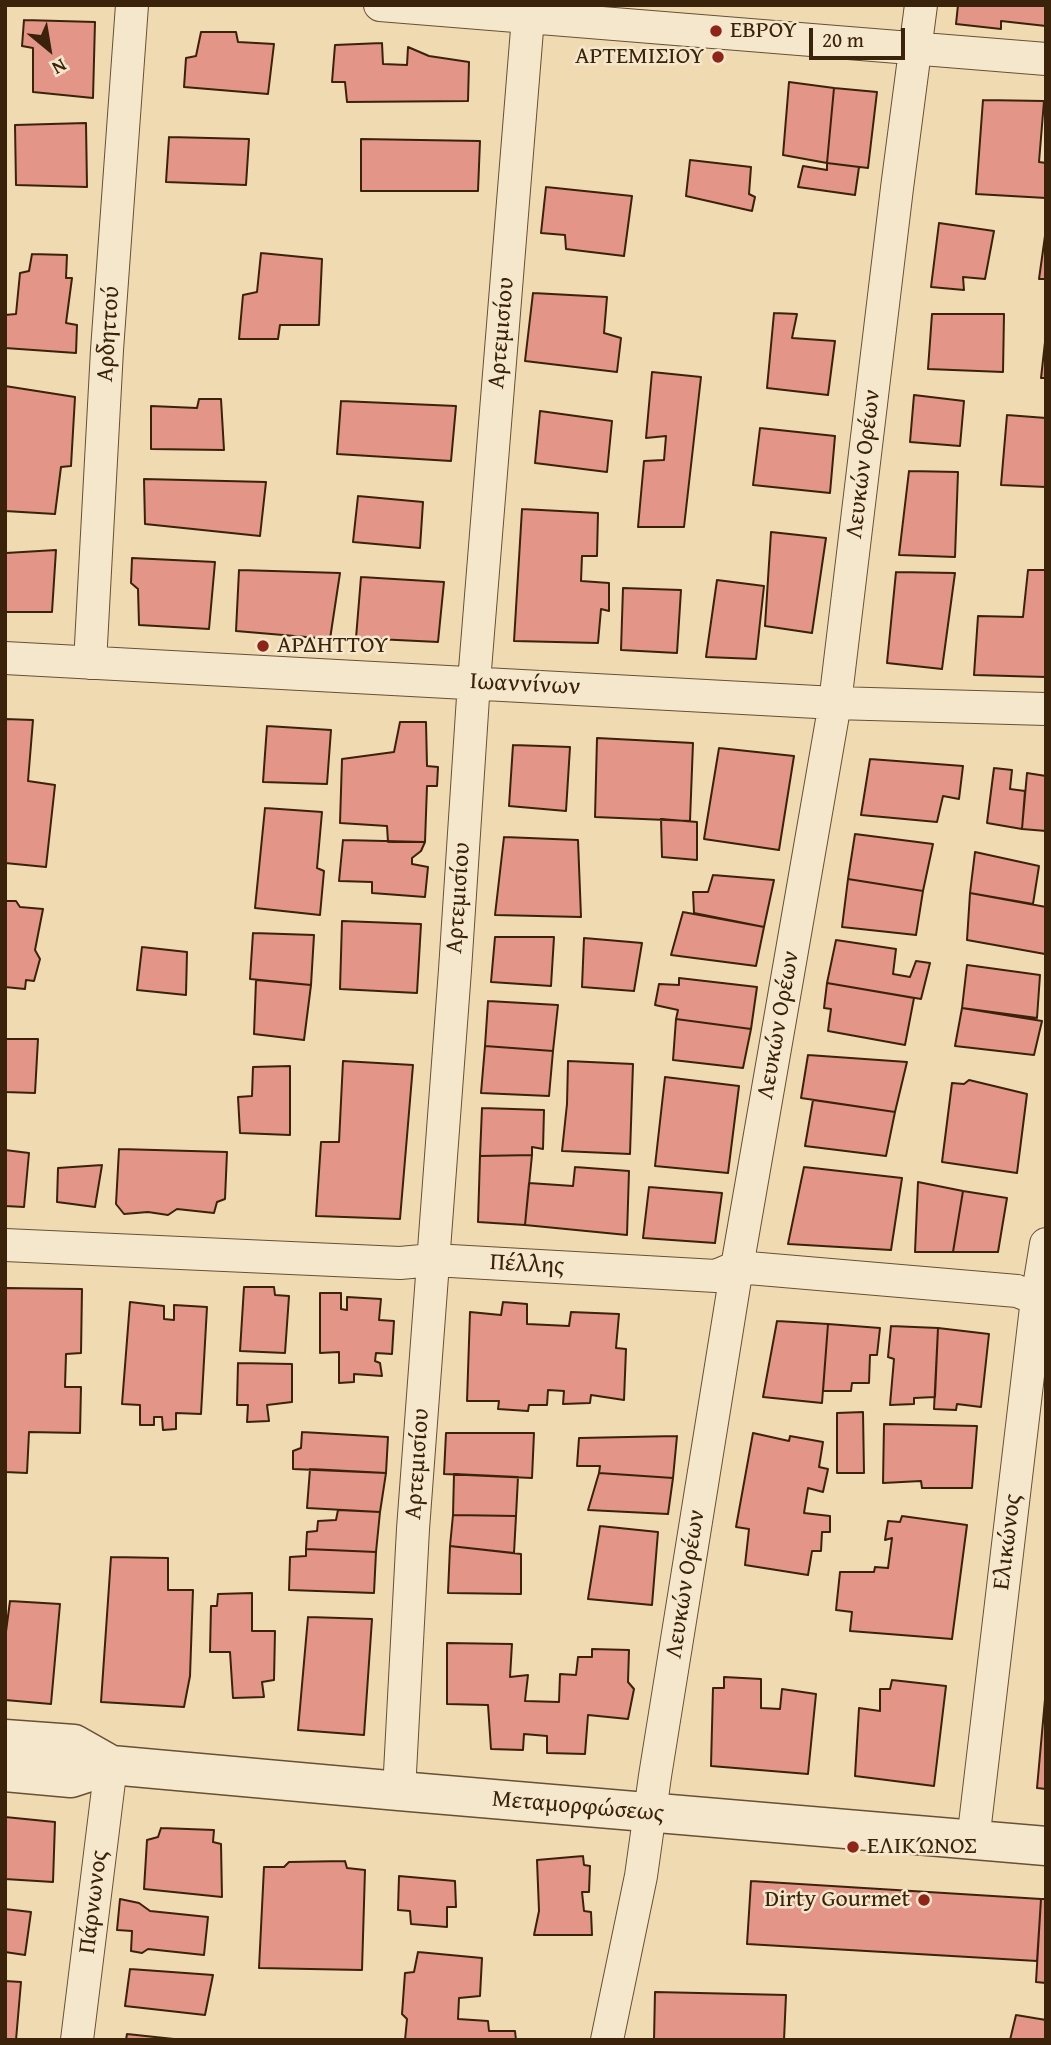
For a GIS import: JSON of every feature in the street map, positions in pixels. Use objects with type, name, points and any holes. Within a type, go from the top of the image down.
[{"type":"street","name":"Αρδηττού","points":[[90,663],[108,336],[132,5]]},
{"type":"street","points":[[380,5],[529,11],[1046,59]]},
{"type":"street","name":"Λευκών Ορέων","points":[[607,2040],[641,1876],[737,1267],[835,703],[921,5]]},
{"type":"street","name":"Αρτεμισίου","points":[[399,1791],[413,1529],[474,682],[529,11]]},
{"type":"street","name":"Ιωαννίνων","points":[[5,657],[835,703],[1046,709]]},
{"type":"street","name":"Ελικώνος","points":[[973,1841],[1042,1299],[1046,1244]]},
{"type":"street","name":"Πέλλης","points":[[5,1245],[400,1263],[433,1260],[716,1276],[737,1267],[1017,1291],[1042,1299]]},
{"type":"street","name":"Μεταμορφώσεως","points":[[5,1738],[74,1744],[111,1765],[1046,1846]]},
{"type":"street","name":"Μεταμορφώσεως","points":[[5,1772],[71,1779],[111,1765]]},
{"type":"street","name":"Πάρνωνος","points":[[77,2040],[111,1765]]},
{"type":"building","points":[[958,5],[1046,5],[1046,26],[1001,21],[1001,29],[956,24]]},
{"type":"building","points":[[24,20],[95,22],[93,98],[33,92],[33,48],[22,46]]},
{"type":"building","points":[[201,32],[236,32],[238,42],[274,44],[268,94],[184,87],[186,58],[196,56]]},
{"type":"building","points":[[382,43],[383,64],[407,65],[408,47],[429,56],[469,62],[468,101],[347,102],[345,82],[332,82],[335,45]]},
{"type":"building","points":[[789,82],[834,88],[827,163],[783,155]]},
{"type":"building","points":[[834,88],[877,92],[868,168],[827,163]]},
{"type":"building","points":[[983,100],[1044,101],[1039,162],[1046,163],[1046,198],[976,194]]},
{"type":"building","points":[[86,123],[87,187],[16,185],[15,125]]},
{"type":"building","points":[[169,137],[249,139],[246,185],[166,182]]},
{"type":"building","points":[[361,139],[480,141],[478,191],[361,191]]},
{"type":"building","points":[[690,160],[751,167],[749,194],[755,197],[752,211],[686,196]]},
{"type":"building","points":[[827,163],[859,167],[855,195],[798,187],[803,166],[827,170]]},
{"type":"building","points":[[546,187],[632,196],[624,256],[566,249],[565,235],[541,233]]},
{"type":"building","points":[[939,223],[994,231],[985,279],[963,277],[964,290],[931,287]]},
{"type":"building","points":[[1045,236],[1046,279],[1039,279]]},
{"type":"building","points":[[261,253],[322,259],[319,325],[280,325],[278,339],[239,339],[243,295],[257,292]]},
{"type":"building","points":[[32,254],[67,255],[66,278],[72,278],[66,323],[77,325],[76,353],[5,348],[5,315],[16,314],[20,273],[29,271]]},
{"type":"building","points":[[533,293],[607,297],[604,333],[621,338],[617,372],[525,361]]},
{"type":"building","points":[[774,313],[797,314],[792,338],[835,341],[828,395],[767,388]]},
{"type":"building","points":[[932,314],[1004,314],[1003,372],[928,369]]},
{"type":"building","points":[[1046,333],[1046,378],[1041,378]]},
{"type":"building","points":[[652,372],[701,377],[684,527],[638,527],[644,461],[664,460],[666,436],[646,438]]},
{"type":"building","points":[[5,386],[75,397],[71,466],[61,467],[55,514],[5,511]]},
{"type":"building","points":[[914,395],[964,401],[960,446],[910,442]]},
{"type":"building","points":[[199,399],[221,399],[224,450],[151,449],[151,406],[197,408]]},
{"type":"building","points":[[341,401],[456,406],[451,461],[337,454]]},
{"type":"building","points":[[540,411],[612,421],[607,472],[535,463]]},
{"type":"building","points":[[1007,415],[1046,418],[1046,487],[1001,485]]},
{"type":"building","points":[[760,428],[835,436],[830,493],[753,485]]},
{"type":"building","points":[[909,471],[958,472],[955,557],[899,555]]},
{"type":"building","points":[[144,479],[266,482],[260,536],[145,524]]},
{"type":"building","points":[[358,496],[423,502],[420,548],[353,542]]},
{"type":"building","points":[[522,509],[598,513],[597,556],[582,556],[581,581],[609,583],[609,611],[601,609],[598,643],[514,641]]},
{"type":"building","points":[[771,532],[826,538],[812,633],[765,626]]},
{"type":"building","points":[[56,550],[52,612],[5,612],[6,553]]},
{"type":"building","points":[[132,558],[215,562],[209,629],[139,625],[138,589],[131,583]]},
{"type":"building","points":[[239,570],[340,573],[330,639],[236,631]]},
{"type":"building","points":[[1028,570],[1046,570],[1046,677],[974,675],[978,616],[1023,617]]},
{"type":"building","points":[[896,572],[955,573],[942,669],[887,663]]},
{"type":"building","points":[[361,577],[444,582],[438,642],[356,638]]},
{"type":"building","points":[[717,580],[764,586],[756,659],[706,657]]},
{"type":"building","points":[[623,588],[681,590],[677,653],[621,650]]},
{"type":"building","points":[[5,719],[33,720],[28,781],[55,785],[46,867],[5,863]]},
{"type":"building","points":[[400,722],[426,722],[427,766],[438,767],[437,786],[427,786],[425,842],[388,842],[387,826],[340,823],[342,759],[394,752]]},
{"type":"building","points":[[267,726],[331,730],[327,784],[263,782]]},
{"type":"building","points":[[597,738],[693,743],[690,821],[595,817]]},
{"type":"building","points":[[513,745],[570,747],[566,811],[509,806]]},
{"type":"building","points":[[719,748],[794,756],[779,850],[704,839]]},
{"type":"building","points":[[870,759],[963,766],[959,799],[943,796],[937,822],[861,815]]},
{"type":"building","points":[[994,768],[1012,770],[1010,789],[1025,791],[1022,829],[987,823]]},
{"type":"building","points":[[1027,773],[1046,776],[1046,831],[1022,829]]},
{"type":"building","points":[[265,808],[322,812],[317,868],[324,871],[320,915],[255,908]]},
{"type":"building","points":[[661,819],[697,822],[697,860],[662,857]]},
{"type":"building","points":[[855,834],[933,844],[923,891],[848,879]]},
{"type":"building","points":[[504,837],[578,840],[581,917],[495,915]]},
{"type":"building","points":[[343,840],[425,842],[421,851],[412,858],[412,864],[428,867],[425,897],[372,893],[372,882],[339,881]]},
{"type":"building","points":[[975,852],[1039,866],[1033,904],[970,893]]},
{"type":"building","points":[[713,875],[774,880],[764,927],[694,913],[693,892],[708,892]]},
{"type":"building","points":[[848,879],[923,891],[916,935],[842,927]]},
{"type":"building","points":[[970,893],[1046,907],[1045,954],[967,940]]},
{"type":"building","points":[[5,901],[16,901],[20,907],[43,909],[35,950],[40,959],[34,981],[26,980],[25,989],[5,987]]},
{"type":"building","points":[[683,912],[764,927],[756,966],[671,955]]},
{"type":"building","points":[[342,921],[421,924],[417,993],[340,989]]},
{"type":"building","points":[[253,933],[314,935],[311,985],[250,979]]},
{"type":"building","points":[[495,937],[554,937],[551,986],[491,982]]},
{"type":"building","points":[[584,938],[642,943],[634,991],[582,987]]},
{"type":"building","points":[[836,940],[896,949],[893,974],[910,977],[916,961],[930,963],[921,999],[827,983]]},
{"type":"building","points":[[142,947],[187,952],[186,995],[137,990]]},
{"type":"building","points":[[967,965],[1040,975],[1037,1018],[962,1008]]},
{"type":"building","points":[[679,978],[757,987],[751,1029],[676,1019],[678,1010],[655,1005],[659,984],[679,985]]},
{"type":"building","points":[[256,980],[311,985],[304,1040],[254,1034]]},
{"type":"building","points":[[827,983],[914,998],[905,1045],[828,1031],[831,1009],[824,1008]]},
{"type":"building","points":[[488,1001],[558,1005],[553,1051],[485,1046]]},
{"type":"building","points":[[962,1008],[1042,1021],[1034,1055],[955,1046]]},
{"type":"building","points":[[676,1019],[751,1029],[743,1068],[673,1060]]},
{"type":"building","points":[[5,1039],[38,1039],[35,1093],[5,1092]]},
{"type":"building","points":[[485,1046],[553,1051],[549,1096],[481,1093]]},
{"type":"building","points":[[808,1055],[907,1062],[895,1112],[801,1098]]},
{"type":"building","points":[[343,1061],[413,1065],[400,1219],[316,1216],[321,1142],[339,1142]]},
{"type":"building","points":[[568,1061],[633,1064],[630,1154],[562,1151]]},
{"type":"building","points":[[290,1066],[290,1135],[240,1133],[238,1097],[252,1096],[253,1067]]},
{"type":"building","points":[[665,1077],[739,1086],[728,1173],[655,1166]]},
{"type":"building","points":[[969,1080],[1027,1094],[1017,1173],[942,1162],[952,1083],[964,1084]]},
{"type":"building","points":[[813,1100],[895,1112],[886,1156],[805,1146]]},
{"type":"building","points":[[482,1108],[544,1110],[543,1149],[532,1147],[532,1155],[480,1156]]},
{"type":"building","points":[[119,1149],[227,1152],[225,1199],[217,1202],[214,1213],[177,1209],[168,1215],[148,1212],[124,1214],[116,1204]]},
{"type":"building","points":[[5,1150],[29,1153],[24,1207],[5,1206]]},
{"type":"building","points":[[532,1155],[525,1225],[478,1222],[480,1156]]},
{"type":"building","points":[[102,1165],[95,1207],[57,1202],[58,1168]]},
{"type":"building","points":[[575,1167],[629,1171],[627,1235],[525,1225],[529,1183],[573,1186]]},
{"type":"building","points":[[804,1167],[902,1178],[891,1250],[788,1244]]},
{"type":"building","points":[[918,1182],[963,1191],[953,1252],[915,1252]]},
{"type":"building","points":[[649,1187],[722,1193],[715,1243],[643,1238]]},
{"type":"building","points":[[963,1191],[1007,1198],[998,1252],[953,1252]]},
{"type":"building","points":[[244,1287],[274,1287],[275,1295],[289,1296],[285,1353],[240,1351]]},
{"type":"building","points":[[5,1288],[82,1289],[81,1353],[66,1354],[65,1387],[81,1387],[80,1433],[29,1432],[27,1473],[5,1472]]},
{"type":"building","points":[[320,1293],[341,1293],[341,1309],[347,1310],[347,1297],[381,1299],[379,1320],[394,1321],[392,1354],[376,1353],[375,1361],[380,1363],[382,1376],[354,1374],[354,1382],[339,1383],[339,1352],[320,1353]]},
{"type":"building","points":[[130,1302],[164,1306],[164,1319],[174,1320],[174,1305],[207,1307],[201,1414],[176,1413],[176,1429],[163,1430],[162,1417],[154,1417],[154,1425],[140,1425],[140,1405],[122,1404]]},
{"type":"building","points":[[503,1302],[527,1304],[527,1324],[569,1326],[571,1312],[619,1314],[616,1348],[626,1349],[624,1400],[591,1395],[590,1403],[563,1404],[564,1391],[548,1390],[547,1405],[529,1405],[528,1411],[498,1409],[499,1401],[467,1401],[470,1312],[501,1315]]},
{"type":"building","points":[[777,1321],[828,1324],[822,1403],[763,1397]]},
{"type":"building","points":[[828,1324],[880,1328],[877,1355],[870,1355],[869,1383],[852,1383],[851,1391],[823,1391]]},
{"type":"building","points":[[891,1326],[938,1328],[935,1397],[914,1398],[914,1404],[890,1405],[894,1359],[888,1357]]},
{"type":"building","points":[[938,1328],[989,1334],[981,1407],[957,1404],[956,1410],[934,1409]]},
{"type":"building","points":[[238,1363],[292,1364],[292,1402],[267,1405],[269,1421],[247,1422],[248,1405],[237,1405]]},
{"type":"building","points":[[863,1412],[864,1473],[837,1473],[837,1413]]},
{"type":"building","points":[[884,1424],[977,1426],[972,1488],[922,1488],[921,1481],[883,1483]]},
{"type":"building","points":[[302,1432],[388,1437],[386,1473],[293,1469],[293,1451],[301,1448]]},
{"type":"building","points":[[446,1433],[534,1433],[532,1478],[444,1474]]},
{"type":"building","points":[[753,1433],[789,1441],[790,1436],[823,1442],[819,1467],[828,1469],[823,1492],[808,1488],[804,1513],[830,1516],[830,1532],[822,1532],[821,1551],[812,1551],[808,1575],[745,1565],[749,1529],[736,1527]]},
{"type":"building","points":[[677,1436],[673,1478],[599,1473],[600,1466],[577,1466],[579,1438]]},
{"type":"building","points":[[310,1469],[386,1473],[380,1512],[307,1508]]},
{"type":"building","points":[[599,1473],[673,1478],[668,1514],[588,1510]]},
{"type":"building","points":[[454,1474],[518,1477],[516,1516],[453,1515]]},
{"type":"building","points":[[338,1510],[380,1512],[376,1552],[306,1549],[307,1532],[317,1531],[318,1521],[336,1520]]},
{"type":"building","points":[[453,1515],[516,1516],[514,1553],[450,1546]]},
{"type":"building","points":[[902,1516],[967,1525],[952,1639],[850,1631],[852,1612],[836,1610],[840,1572],[874,1572],[875,1567],[888,1568],[892,1538],[885,1540],[888,1521],[900,1522]]},
{"type":"building","points":[[600,1526],[658,1532],[652,1605],[588,1599]]},
{"type":"building","points":[[450,1546],[521,1554],[521,1594],[448,1593]]},
{"type":"building","points":[[306,1549],[376,1552],[374,1593],[289,1590],[290,1557],[306,1556]]},
{"type":"building","points":[[111,1557],[168,1558],[168,1590],[193,1590],[190,1676],[184,1707],[101,1702]]},
{"type":"building","points":[[252,1593],[252,1631],[275,1631],[274,1680],[262,1682],[264,1697],[233,1698],[230,1652],[210,1652],[211,1606],[217,1606],[218,1594]]},
{"type":"building","points":[[10,1601],[60,1604],[51,1704],[5,1700],[5,1639]]},
{"type":"building","points":[[308,1617],[372,1619],[364,1735],[298,1730]]},
{"type":"building","points":[[447,1643],[512,1644],[510,1677],[528,1675],[525,1701],[559,1702],[560,1674],[576,1675],[578,1657],[592,1657],[592,1649],[629,1650],[628,1682],[634,1689],[628,1719],[588,1715],[585,1754],[547,1753],[547,1736],[524,1734],[523,1750],[491,1749],[488,1705],[447,1704]]},
{"type":"building","points":[[724,1677],[761,1679],[761,1708],[780,1709],[782,1689],[816,1694],[808,1774],[711,1766],[713,1688],[724,1688]]},
{"type":"building","points":[[892,1680],[946,1686],[934,1786],[855,1776],[859,1708],[880,1711],[880,1689],[890,1689]]},
{"type":"building","points":[[1046,1688],[1046,1789],[1037,1788]]},
{"type":"building","points":[[5,1817],[55,1822],[53,1882],[5,1879]]},
{"type":"building","points":[[161,1828],[214,1830],[213,1842],[221,1844],[222,1897],[144,1889],[147,1840],[158,1837]]},
{"type":"building","points":[[583,1856],[584,1865],[590,1866],[589,1892],[582,1892],[584,1911],[591,1912],[592,1935],[534,1935],[539,1911],[537,1860]]},
{"type":"building","points":[[345,1861],[347,1868],[365,1870],[362,1970],[259,1968],[264,1867],[284,1867],[289,1862]]},
{"type":"building","points":[[399,1876],[455,1881],[456,1907],[447,1907],[447,1927],[411,1924],[410,1911],[398,1910]]},
{"type":"building","points":[[751,1881],[1041,1899],[1037,1961],[747,1944]]},
{"type":"building","points":[[120,1899],[139,1903],[150,1911],[208,1917],[204,1955],[148,1949],[142,1953],[131,1951],[132,1931],[117,1930]]},
{"type":"building","points":[[1041,1899],[1046,1899],[1046,1983],[1036,1982]]},
{"type":"building","points":[[5,1909],[31,1912],[25,1955],[5,1952]]},
{"type":"building","points":[[418,1952],[482,1958],[480,1996],[459,1998],[458,2019],[488,2021],[489,2031],[515,2031],[516,2040],[405,2040],[407,2019],[402,2014],[405,1973],[414,1972]]},
{"type":"building","points":[[130,1969],[213,1975],[205,2015],[125,2006]]},
{"type":"building","points":[[5,1981],[21,1982],[16,2040],[5,2040]]},
{"type":"building","points":[[655,1992],[786,1995],[784,2040],[654,2040]]},
{"type":"building","points":[[1016,2015],[1046,2020],[1046,2040],[1010,2040]]},
{"type":"building","points":[[127,2034],[183,2040],[126,2040]]},
{"type":"place","name":"ΕΒΡΟΥ","points":[[716,31]]},
{"type":"place","name":"ΑΡΤΕΜΙΣΙΟΥ","points":[[718,57]]},
{"type":"place","name":"ΑΡΔΗΤΤΟΥ","points":[[263,646]]},
{"type":"place","name":"ΕΛΙΚΏΝΟΣ","points":[[853,1847]]},
{"type":"place","name":"Dirty Gourmet","points":[[924,1900]]}]
